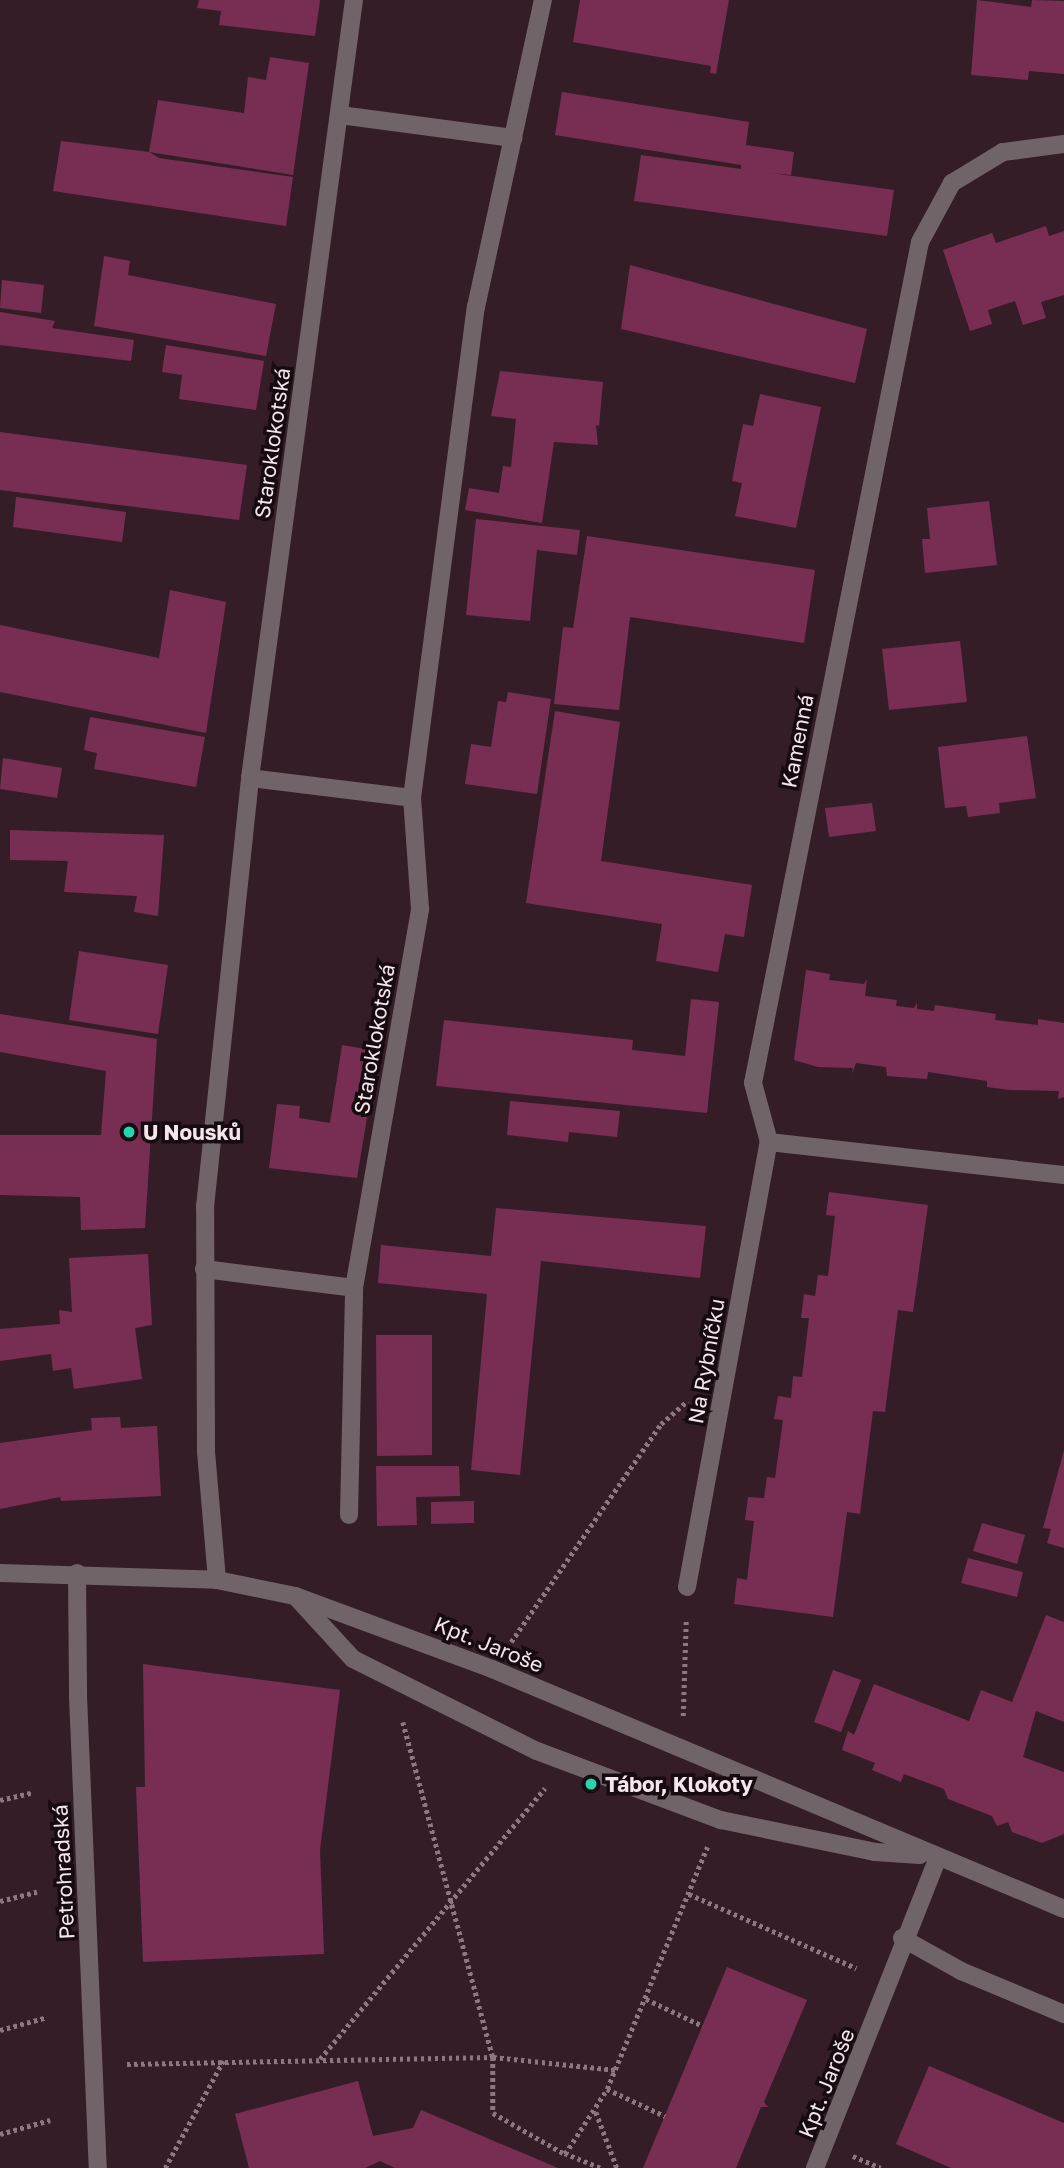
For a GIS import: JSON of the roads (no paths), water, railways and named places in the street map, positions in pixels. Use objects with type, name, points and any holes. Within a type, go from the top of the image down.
[{"type":"street","name":"Staroklokotská","points":[[217,1580],[206,1452],[205,1207],[250,778],[354,0]]},
{"type":"street","name":"Staroklokotská","points":[[349,1515],[355,1288],[419,909],[412,797],[477,307],[543,0]]},
{"type":"street","points":[[340,114],[513,138]]},
{"type":"street","name":"Kamenná","points":[[769,1142],[753,1083],[919,242],[952,183],[1003,152],[1064,144]]},
{"type":"street","points":[[250,778],[412,797]]},
{"type":"street","points":[[769,1142],[1064,1175]]},
{"type":"street","name":"Na Rybníčku","points":[[687,1587],[769,1142]]},
{"type":"street","points":[[204,1269],[355,1288]]},
{"type":"street","name":"Kpt. Jaroše","points":[[0,1573],[77,1573],[217,1580],[295,1596],[492,1669],[1064,1909]]},
{"type":"street","name":"Petrohradská","points":[[77,1573],[78,1696],[98,2168]]},
{"type":"street","points":[[295,1596],[353,1659],[537,1751],[721,1820],[874,1852],[938,1857]]},
{"type":"street","name":"Kpt. Jaroše","points":[[815,2168],[892,1983],[902,1938],[938,1857]]},
{"type":"street","points":[[902,1938],[961,1971],[1064,2014]]},
{"type":"place","name":"U Nousků","points":[[129,1132]]},
{"type":"place","name":"Tábor, Klokoty","points":[[591,1784]]}]
